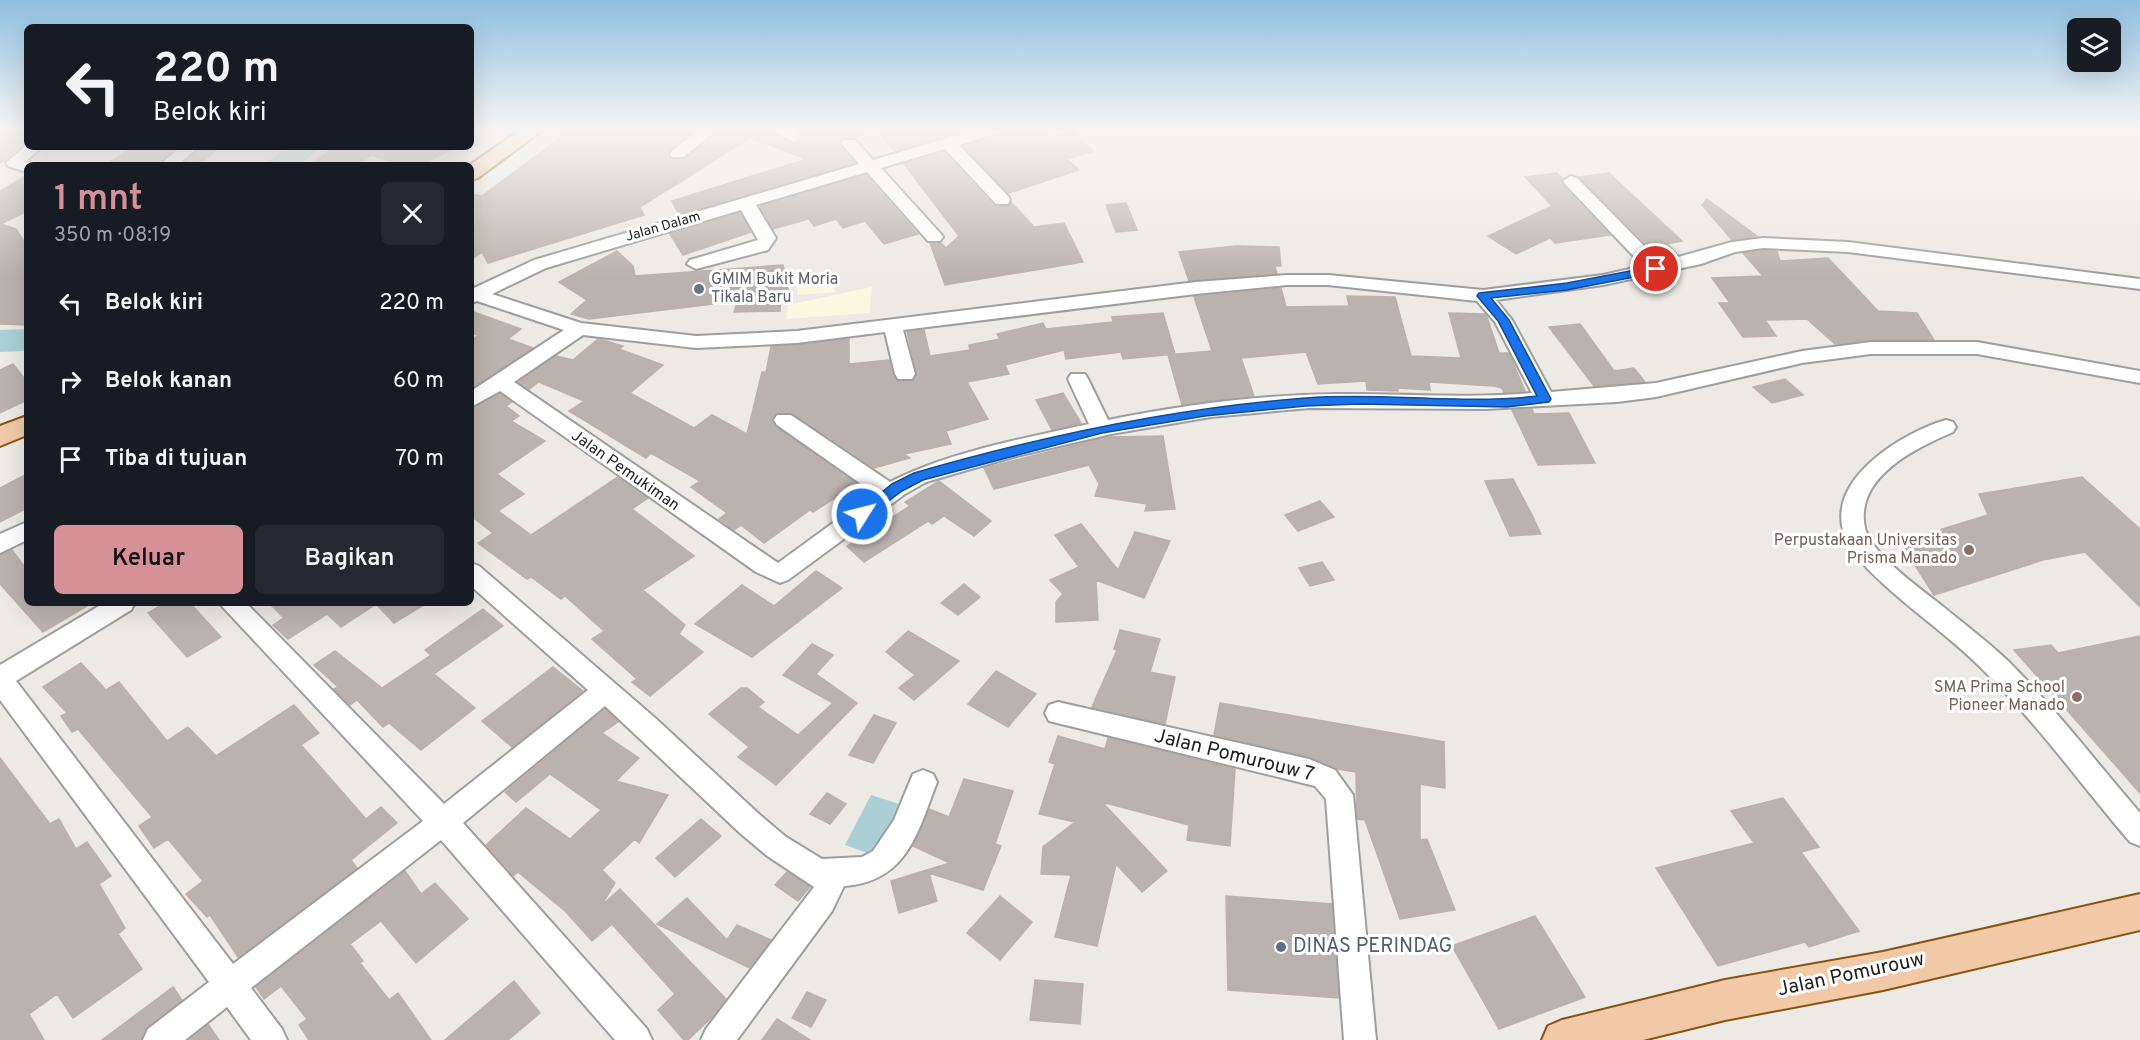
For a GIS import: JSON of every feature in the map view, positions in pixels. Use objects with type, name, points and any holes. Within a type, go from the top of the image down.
[{"type":"main road","points":[[0,437],[24,426]]},
{"type":"main road","name":"Jalan Pomurouw","points":[[1562,1040],[1725,1000],[1882,971],[1983,945],[2140,912]]},
{"type":"street","name":"Jalan Dalam","points":[[474,294],[540,264],[830,179]]},
{"type":"street","points":[[880,179],[934,237]]},
{"type":"street","points":[[982,179],[1002,200]]},
{"type":"street","points":[[1571,181],[1656,269]]},
{"type":"street","points":[[696,264],[762,246],[766,242],[767,238],[746,203]]},
{"type":"street","points":[[474,296],[579,329],[610,335],[696,342],[797,337],[1196,288],[1287,280],[1328,280],[1483,296],[1567,286],[1656,269],[1732,247],[1762,243],[1848,247],[1998,264],[2140,284]]},
{"type":"street","points":[[1483,296],[1503,320],[1545,399]]},
{"type":"street","points":[[892,327],[905,374]]},
{"type":"street","points":[[474,398],[579,329]]},
{"type":"street","points":[[784,420],[890,493],[918,477],[947,467],[1102,429],[1205,412],[1306,402],[1360,400],[1507,403],[1617,395],[1656,390],[1802,357],[1870,348],[1977,348],[2140,377]]},
{"type":"street","points":[[1078,379],[1102,429]]},
{"type":"street","name":"Jalan Pemukiman","points":[[500,382],[635,479],[764,566],[780,574],[890,493]]},
{"type":"street","points":[[1946,427],[1914,440],[1888,459],[1862,484],[1854,506],[1853,528],[1872,558],[2000,670],[2140,833]]},
{"type":"street","points":[[0,544],[24,532]]},
{"type":"street","points":[[474,575],[606,690],[750,824],[776,846],[829,880],[830,887],[822,901],[717,1040]]},
{"type":"street","points":[[118,606],[0,679],[271,1040]]},
{"type":"street","points":[[234,606],[443,822],[636,1040]]},
{"type":"street","points":[[159,1040],[443,822],[606,690]]},
{"type":"street","name":"Jalan Pomurouw 7","points":[[1058,713],[1309,771],[1324,778],[1339,795],[1360,1040]]},
{"type":"street","points":[[819,873],[877,866],[893,849],[923,782]]},
{"type":"shaded area","points":[[833,276],[835,292],[798,295],[795,279]]},
{"type":"shaded area","points":[[872,287],[870,313],[786,319],[788,305]]},
{"type":"water","points":[[871,795],[908,807],[882,858],[845,845]]},
{"type":"building","points":[[24,179],[24,212],[1,224],[16,229],[24,241],[24,325],[0,324],[0,191]]},
{"type":"building","points":[[506,179],[685,179],[640,207],[644,215],[488,263],[482,252],[474,258],[474,195],[482,196]]},
{"type":"building","points":[[744,179],[802,179],[679,215],[672,201]]},
{"type":"building","points":[[854,179],[869,179],[918,234],[884,244],[865,221],[843,228],[836,219],[814,226],[809,219],[773,229],[759,206]]},
{"type":"building","points":[[915,179],[969,179],[994,206],[1008,206],[1011,202],[1034,227],[1064,223],[1083,262],[945,285],[930,243],[941,243],[946,248],[959,236]]},
{"type":"building","points":[[995,179],[1053,179],[1009,193]]},
{"type":"building","points":[[1526,179],[1563,179],[1563,186],[1610,235],[1555,243],[1550,238],[1516,254],[1488,236],[1552,206]]},
{"type":"building","points":[[1581,179],[1615,179],[1682,241],[1667,244],[1678,255],[1661,259]]},
{"type":"building","points":[[1707,199],[1757,236],[1732,240],[1702,205]]},
{"type":"building","points":[[1126,203],[1137,230],[1116,232],[1106,205]]},
{"type":"building","points":[[740,213],[751,232],[683,255],[670,234]]},
{"type":"building","points":[[1236,246],[1279,247],[1281,266],[1275,266],[1277,274],[1189,281],[1179,252]]},
{"type":"building","points":[[1763,250],[1777,251],[1780,261],[1828,258],[1878,311],[1917,313],[1934,340],[1871,340],[1835,344],[1807,319],[1765,320],[1776,336],[1743,337],[1719,303],[1730,303],[1712,278],[1763,276],[1743,253]]},
{"type":"building","points":[[617,251],[633,266],[635,276],[783,265],[789,294],[781,295],[780,311],[734,312],[738,301],[589,319],[571,314],[587,300],[559,282]]},
{"type":"building","points":[[1281,288],[1286,307],[1349,306],[1347,296],[1395,297],[1411,356],[1461,358],[1449,313],[1486,314],[1499,353],[1509,353],[1525,391],[1504,393],[1502,388],[1494,386],[1429,382],[1430,390],[1398,388],[1398,391],[1367,390],[1366,381],[1318,384],[1306,352],[1241,358],[1254,396],[1182,405],[1168,355],[1212,351],[1194,297]]},
{"type":"building","points":[[474,312],[521,329],[508,339],[533,348],[474,386],[474,338],[478,335],[474,334]]},
{"type":"building","points":[[1163,313],[1175,354],[1123,359],[1121,352],[1066,359],[1064,350],[1005,365],[1009,374],[967,382],[988,419],[946,431],[951,444],[904,454],[910,458],[874,468],[792,413],[775,414],[772,421],[776,427],[861,487],[845,497],[841,494],[813,512],[810,510],[764,543],[741,525],[734,530],[719,519],[727,513],[691,487],[700,481],[651,453],[646,458],[569,411],[584,401],[539,382],[529,389],[518,382],[556,356],[573,360],[598,339],[603,340],[623,346],[619,349],[663,365],[630,393],[694,428],[712,415],[747,434],[762,372],[766,372],[771,347],[849,339],[849,364],[889,360],[896,380],[912,381],[917,373],[907,332],[924,330],[930,356],[970,350],[969,345],[1000,339],[997,334],[1043,323],[1046,329],[1113,322],[1112,317]]},
{"type":"building","points":[[1580,324],[1614,371],[1634,368],[1645,382],[1594,386],[1549,327]]},
{"type":"building","points":[[13,364],[24,378],[24,401],[0,413],[0,370]]},
{"type":"building","points":[[1785,379],[1803,395],[1772,403],[1753,387]]},
{"type":"building","points":[[1063,393],[1081,423],[1052,430],[1036,400]]},
{"type":"building","points":[[500,394],[512,402],[506,406],[519,416],[511,421],[545,441],[497,474],[524,494],[498,511],[531,535],[618,477],[648,498],[632,509],[694,556],[643,590],[685,625],[679,634],[703,652],[650,696],[632,682],[637,679],[592,639],[604,631],[565,596],[561,599],[531,577],[527,579],[478,543],[493,533],[474,518],[474,407]]},
{"type":"building","points":[[1532,409],[1534,414],[1569,413],[1595,463],[1538,465],[1512,410]]},
{"type":"building","points":[[1163,436],[1175,509],[1145,511],[1147,504],[1095,496],[1099,484],[1089,465],[994,489],[984,468],[1107,437]]},
{"type":"building","points":[[24,476],[24,510],[0,522],[0,488]]},
{"type":"building","points":[[2082,477],[2140,529],[2140,607],[2085,552],[2043,560],[1934,595],[1900,542],[1988,515],[1979,494]]},
{"type":"building","points":[[1513,479],[1541,534],[1510,536],[1485,481]]},
{"type":"building","points":[[939,481],[991,521],[974,536],[944,516],[932,524],[928,521],[864,562],[847,546],[910,506],[905,502]]},
{"type":"building","points":[[1320,501],[1334,517],[1298,531],[1285,515]]},
{"type":"building","points":[[1081,524],[1118,570],[1135,532],[1170,541],[1144,598],[1096,580],[1098,620],[1056,622],[1056,602],[1063,594],[1050,580],[1079,567],[1055,535]]},
{"type":"building","points":[[12,550],[24,566],[24,606],[87,606],[43,632],[0,584],[0,555]]},
{"type":"building","points":[[1322,562],[1334,580],[1310,586],[1299,568]]},
{"type":"building","points":[[816,571],[842,588],[752,657],[695,624],[742,585],[774,606]]},
{"type":"building","points":[[964,584],[980,597],[958,615],[941,603]]},
{"type":"building","points":[[160,606],[193,606],[221,637],[187,657],[148,613]]},
{"type":"building","points":[[272,606],[373,606],[341,627],[327,614],[288,639],[273,625],[284,618]]},
{"type":"building","points":[[378,606],[422,606],[394,623]]},
{"type":"building","points":[[483,609],[503,626],[434,674],[475,708],[421,750],[389,723],[383,727],[357,700],[350,705],[334,689],[338,687],[314,665],[335,651],[382,688],[431,655],[425,650]]},
{"type":"building","points":[[1120,630],[1160,639],[1150,672],[1175,677],[1165,724],[1092,707],[1117,650],[1114,649]]},
{"type":"building","points":[[908,631],[959,661],[914,700],[899,688],[915,675],[886,652]]},
{"type":"building","points":[[2140,636],[2140,793],[2014,650],[2051,645],[2058,653]]},
{"type":"building","points":[[812,644],[833,655],[816,674],[857,703],[776,785],[738,757],[749,747],[709,714],[741,688],[747,688],[764,702],[758,707],[798,735],[833,703],[783,675]]},
{"type":"building","points":[[81,663],[106,690],[119,682],[167,741],[188,727],[216,756],[294,705],[319,733],[301,745],[366,819],[381,807],[397,823],[351,860],[357,868],[238,957],[210,915],[207,917],[186,894],[203,881],[168,839],[154,848],[139,826],[152,817],[78,729],[72,732],[61,716],[67,713],[43,687]]},
{"type":"building","points":[[553,667],[583,691],[512,747],[482,721]]},
{"type":"building","points":[[996,671],[1036,694],[1008,727],[968,704]]},
{"type":"building","points":[[1220,703],[1444,742],[1445,788],[1420,784],[1420,840],[1427,839],[1455,910],[1400,919],[1365,820],[1357,819],[1356,772],[1337,769],[1310,757],[1214,735]]},
{"type":"building","points":[[605,709],[618,722],[602,733],[639,758],[616,781],[668,795],[639,843],[635,839],[602,870],[615,883],[601,906],[620,889],[726,999],[712,1017],[688,1040],[684,1040],[658,1010],[675,994],[612,924],[592,941],[565,911],[518,872],[513,876],[486,845],[526,808],[570,839],[601,810],[550,774],[516,802],[505,792]]},
{"type":"building","points":[[874,715],[896,723],[873,763],[849,755]]},
{"type":"building","points":[[1058,736],[1105,749],[1108,738],[1235,769],[1230,846],[1187,840],[1189,825],[1102,802],[1167,871],[1142,892],[1116,864],[1097,946],[1055,937],[1071,875],[1041,874],[1043,847],[1075,822],[1039,814],[1055,764],[1049,762]]},
{"type":"building","points":[[0,758],[50,824],[59,819],[76,849],[87,842],[111,876],[99,884],[125,928],[118,934],[142,969],[73,1018],[57,994],[29,1014],[44,1040],[0,1040]]},
{"type":"building","points":[[964,779],[1013,791],[995,844],[1001,846],[983,890],[929,873],[937,901],[899,913],[891,881],[950,863],[913,846],[929,809],[949,817]]},
{"type":"building","points":[[827,793],[846,804],[830,824],[810,814]]},
{"type":"building","points":[[1783,798],[1819,847],[1801,852],[1859,931],[1809,947],[1805,942],[1718,966],[1656,868],[1754,843],[1731,811]]},
{"type":"building","points":[[701,819],[721,836],[675,877],[656,858]]},
{"type":"building","points":[[405,871],[421,894],[435,883],[468,919],[416,963],[381,921],[350,944],[363,961],[360,963],[389,1000],[398,993],[431,1040],[309,1040],[299,1025],[307,1019],[281,986],[264,999],[256,987]]},
{"type":"building","points":[[787,872],[810,887],[798,901],[775,885]]},
{"type":"building","points":[[1000,896],[1032,922],[1000,960],[967,933]]},
{"type":"building","name":"DINAS PERINDAG","points":[[1226,896],[1332,904],[1339,998],[1228,990]]},
{"type":"building","points":[[687,898],[727,940],[737,925],[771,940],[750,968],[657,924]]},
{"type":"building","points":[[1535,916],[1585,997],[1499,1029],[1452,946]]},
{"type":"building","points":[[1035,980],[1083,984],[1080,1024],[1030,1020]]},
{"type":"building","points":[[514,981],[540,1013],[508,1040],[445,1040]]},
{"type":"building","points":[[173,987],[182,1000],[147,1027],[141,1040],[102,1040]]},
{"type":"building","points":[[807,992],[826,1000],[811,1027],[792,1018]]},
{"type":"building","points":[[777,1019],[810,1040],[762,1040]]},
{"type":"building","points":[[208,1024],[219,1040],[189,1040]]},
{"type":"waterway","points":[[0,341],[24,340]]},
{"type":"place","name":"GMIM Bukit Moria Tikala Baru","points":[[699,289]]},
{"type":"place","name":"Perpustakaan Universitas Prisma Manado","points":[[1969,550]]},
{"type":"place","name":"SMA Prima School Pioneer Manado","points":[[2077,697]]},
{"type":"place","name":"DINAS PERINDAG","points":[[1281,947]]},
{"type":"route","points":[[862,514],[897,488],[918,477],[947,467],[1102,429],[1205,412],[1306,402],[1360,400],[1507,403],[1545,399],[1527,360],[1503,320],[1483,296],[1567,286],[1656,269]]}]
